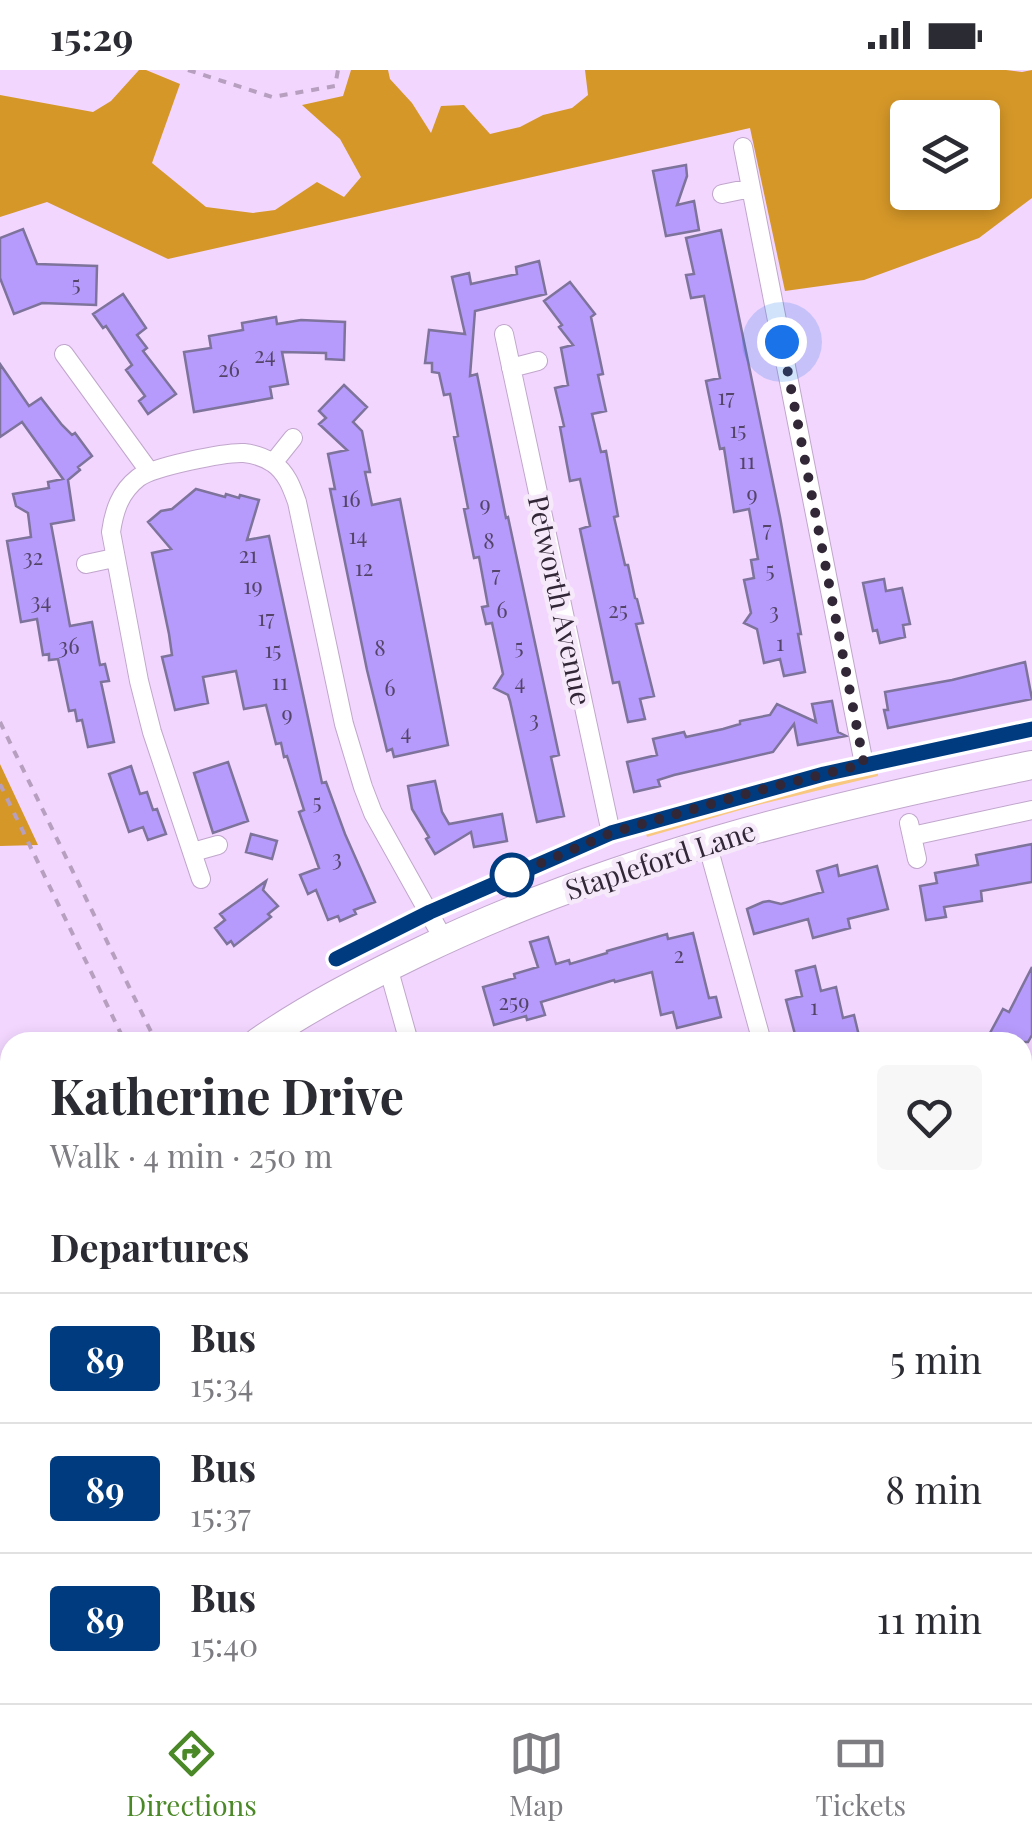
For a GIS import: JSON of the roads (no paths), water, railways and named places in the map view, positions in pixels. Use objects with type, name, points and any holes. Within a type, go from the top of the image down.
[{"type":"main road","name":"Stapleford Lane","points":[[273,1032],[309,1008],[388,967],[559,891],[798,817],[1032,765]]},
{"type":"street","points":[[743,147],[864,764]]},
{"type":"street","points":[[722,194],[752,188]]},
{"type":"street","name":"Petworth Avenue","points":[[504,334],[611,833]]},
{"type":"street","points":[[64,354],[149,472]]},
{"type":"street","points":[[511,368],[538,362]]},
{"type":"street","points":[[273,463],[293,438]]},
{"type":"street","points":[[201,878],[148,715],[111,532],[120,498],[136,479],[149,472],[244,453],[260,456],[283,472],[298,502],[344,724],[363,787],[444,940]]},
{"type":"street","points":[[86,564],[114,558]]},
{"type":"street","name":"Stapleford Lane","points":[[336,959],[430,912],[611,833],[864,764],[1032,729]]},
{"type":"street","points":[[917,859],[910,829],[1032,810]]},
{"type":"street","points":[[708,843],[759,1032]]},
{"type":"street","points":[[193,852],[218,844]]},
{"type":"street","points":[[388,967],[406,1032]]}]
